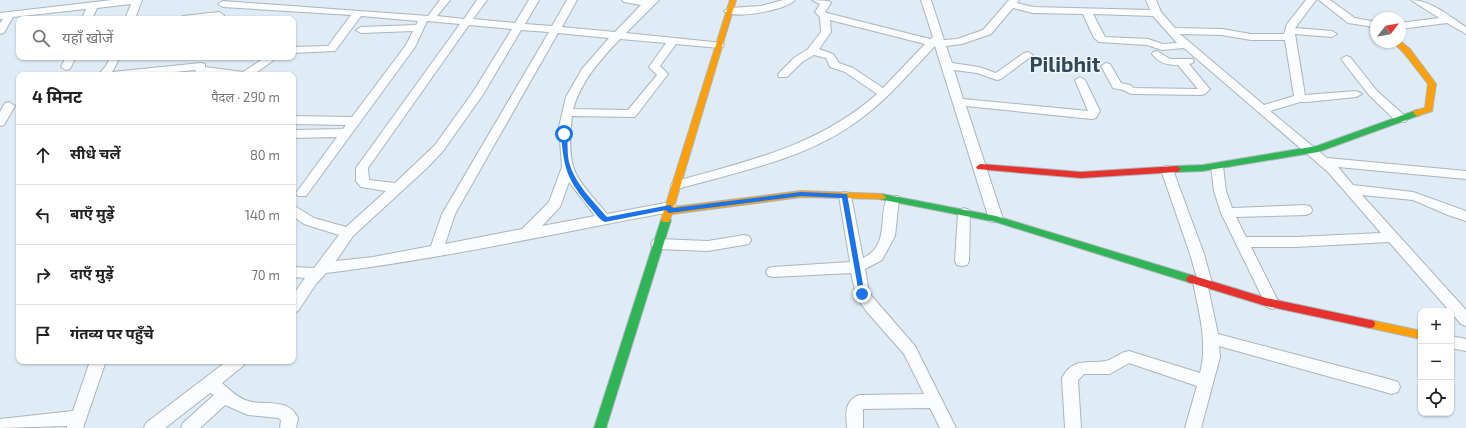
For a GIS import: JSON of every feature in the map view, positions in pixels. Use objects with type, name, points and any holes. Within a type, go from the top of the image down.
[{"type":"street","points":[[0,30],[5,15],[72,4],[93,5],[132,0],[130,16]]},
{"type":"street","points":[[302,193],[353,121],[411,45],[418,28],[445,0]]},
{"type":"street","points":[[398,188],[365,184],[362,181],[362,168],[482,0]]},
{"type":"street","points":[[296,303],[348,233],[398,188],[439,148],[478,93],[534,0]]},
{"type":"street","points":[[436,250],[449,214],[496,135],[572,0]]},
{"type":"street","points":[[627,0],[652,1]]},
{"type":"street","points":[[600,428],[670,209],[732,0]]},
{"type":"street","points":[[729,11],[747,12],[783,4],[790,0]]},
{"type":"street","points":[[817,0],[826,3],[820,12],[825,16],[937,41],[958,42],[987,32],[1012,2],[1025,9],[1156,13]]},
{"type":"street","points":[[926,0],[937,41],[959,102],[996,219]]},
{"type":"street","points":[[1151,0],[1156,13],[1186,45],[1311,150],[1350,188],[1466,320]]},
{"type":"street","points":[[1300,98],[1289,34],[1292,24],[1311,0]]},
{"type":"street","points":[[1324,0],[1352,21],[1370,23]]},
{"type":"street","points":[[1416,0],[1466,31]]},
{"type":"street","points":[[605,220],[577,187],[568,166],[564,134],[567,112],[573,93],[585,72],[600,52],[652,1]]},
{"type":"street","points":[[218,16],[224,2],[467,21],[719,45]]},
{"type":"street","points":[[88,16],[93,5]]},
{"type":"street","points":[[1086,11],[1099,38],[1103,40],[1148,42],[1162,47],[1186,45]]},
{"type":"street","points":[[296,50],[331,50],[358,13]]},
{"type":"street","points":[[783,75],[798,60],[812,51],[826,32],[825,16]]},
{"type":"street","points":[[1406,25],[1448,20]]},
{"type":"street","points":[[361,30],[418,28]]},
{"type":"street","points":[[1172,31],[1222,32],[1251,37],[1289,34],[1332,34]]},
{"type":"street","points":[[567,112],[631,114],[662,74],[654,67],[672,41]]},
{"type":"street","points":[[677,185],[751,163],[817,140],[843,126],[862,112],[937,41]]},
{"type":"street","points":[[980,167],[1081,175],[1217,166],[1311,150],[1429,109],[1432,84],[1403,48]]},
{"type":"street","points":[[812,51],[829,56],[833,59],[834,65],[849,70],[882,92]]},
{"type":"street","points":[[1157,54],[1168,62],[1205,60]]},
{"type":"street","points":[[947,66],[979,70],[996,78],[1028,55]]},
{"type":"street","points":[[1346,59],[1373,93],[1402,119]]},
{"type":"street","points":[[66,67],[69,60]]},
{"type":"street","points":[[106,72],[111,67],[114,60]]},
{"type":"street","points":[[250,72],[268,60]]},
{"type":"street","points":[[1106,66],[1117,86],[1126,87],[1131,91],[1201,92],[1204,89],[1180,62]]},
{"type":"street","points":[[146,72],[201,67],[227,72]]},
{"type":"street","points":[[959,102],[1092,115],[1094,111],[1080,80]]},
{"type":"street","points":[[1263,109],[1300,98],[1307,99],[1356,94]]},
{"type":"street","points":[[0,122],[9,106]]},
{"type":"street","points":[[296,120],[353,121]]},
{"type":"street","points":[[296,134],[345,133]]},
{"type":"street","points":[[1324,162],[1466,175]]},
{"type":"street","points":[[526,234],[554,204],[568,166]]},
{"type":"street","points":[[1217,166],[1220,191],[1227,213],[1272,303]]},
{"type":"street","points":[[1167,170],[1197,254],[1211,341],[1212,357],[1193,428]]},
{"type":"street","points":[[1350,188],[1417,197],[1452,213],[1466,216]]},
{"type":"street","points":[[296,272],[320,271],[670,209],[801,194],[845,196],[893,199],[996,219],[1272,303],[1418,334]]},
{"type":"street","points":[[845,196],[856,267],[864,297],[910,350],[948,428]]},
{"type":"street","points":[[773,272],[856,267],[877,256],[884,246],[888,236],[893,199]]},
{"type":"street","points":[[1227,213],[1306,210]]},
{"type":"street","points":[[296,212],[309,221],[348,233]]},
{"type":"street","points":[[962,261],[964,213]]},
{"type":"street","points":[[1242,242],[1295,242],[1393,237]]},
{"type":"street","points":[[658,244],[708,246],[744,240]]},
{"type":"street","points":[[1211,341],[1392,387]]},
{"type":"street","points":[[1454,343],[1466,345]]},
{"type":"street","points":[[1073,428],[1070,378],[1081,368],[1110,367],[1124,358],[1129,357],[1206,382]]},
{"type":"street","points":[[0,426],[76,423],[97,364]]},
{"type":"street","points":[[152,428],[233,365]]},
{"type":"street","points":[[213,382],[237,405],[250,409],[284,412],[290,418],[288,428]]},
{"type":"street","points":[[189,428],[225,395]]},
{"type":"street","points":[[855,428],[854,408],[859,402],[935,401]]},
{"type":"traffic: fast","points":[[1177,169],[1203,168],[1318,149],[1417,113]]},
{"type":"traffic: fast","points":[[882,197],[996,219],[1191,279]]},
{"type":"traffic: fast","points":[[600,428],[666,220]]},
{"type":"traffic: slow","points":[[666,220],[733,0]]},
{"type":"traffic: slow","points":[[1404,48],[1432,84],[1429,109],[1417,113]]},
{"type":"traffic: slow","points":[[669,211],[801,194],[882,197]]},
{"type":"traffic: slow","points":[[1370,324],[1418,334]]},
{"type":"traffic: jam","points":[[980,167],[1081,175],[1177,169]]},
{"type":"traffic: jam","points":[[1191,279],[1266,302],[1370,324]]},
{"type":"district","name":"Pilibhit","points":[[1065,65]]},
{"type":"route","points":[[564,134],[566,161],[570,173],[577,187],[605,220],[670,207],[669,211],[801,194],[845,196],[858,278],[862,294]]}]
